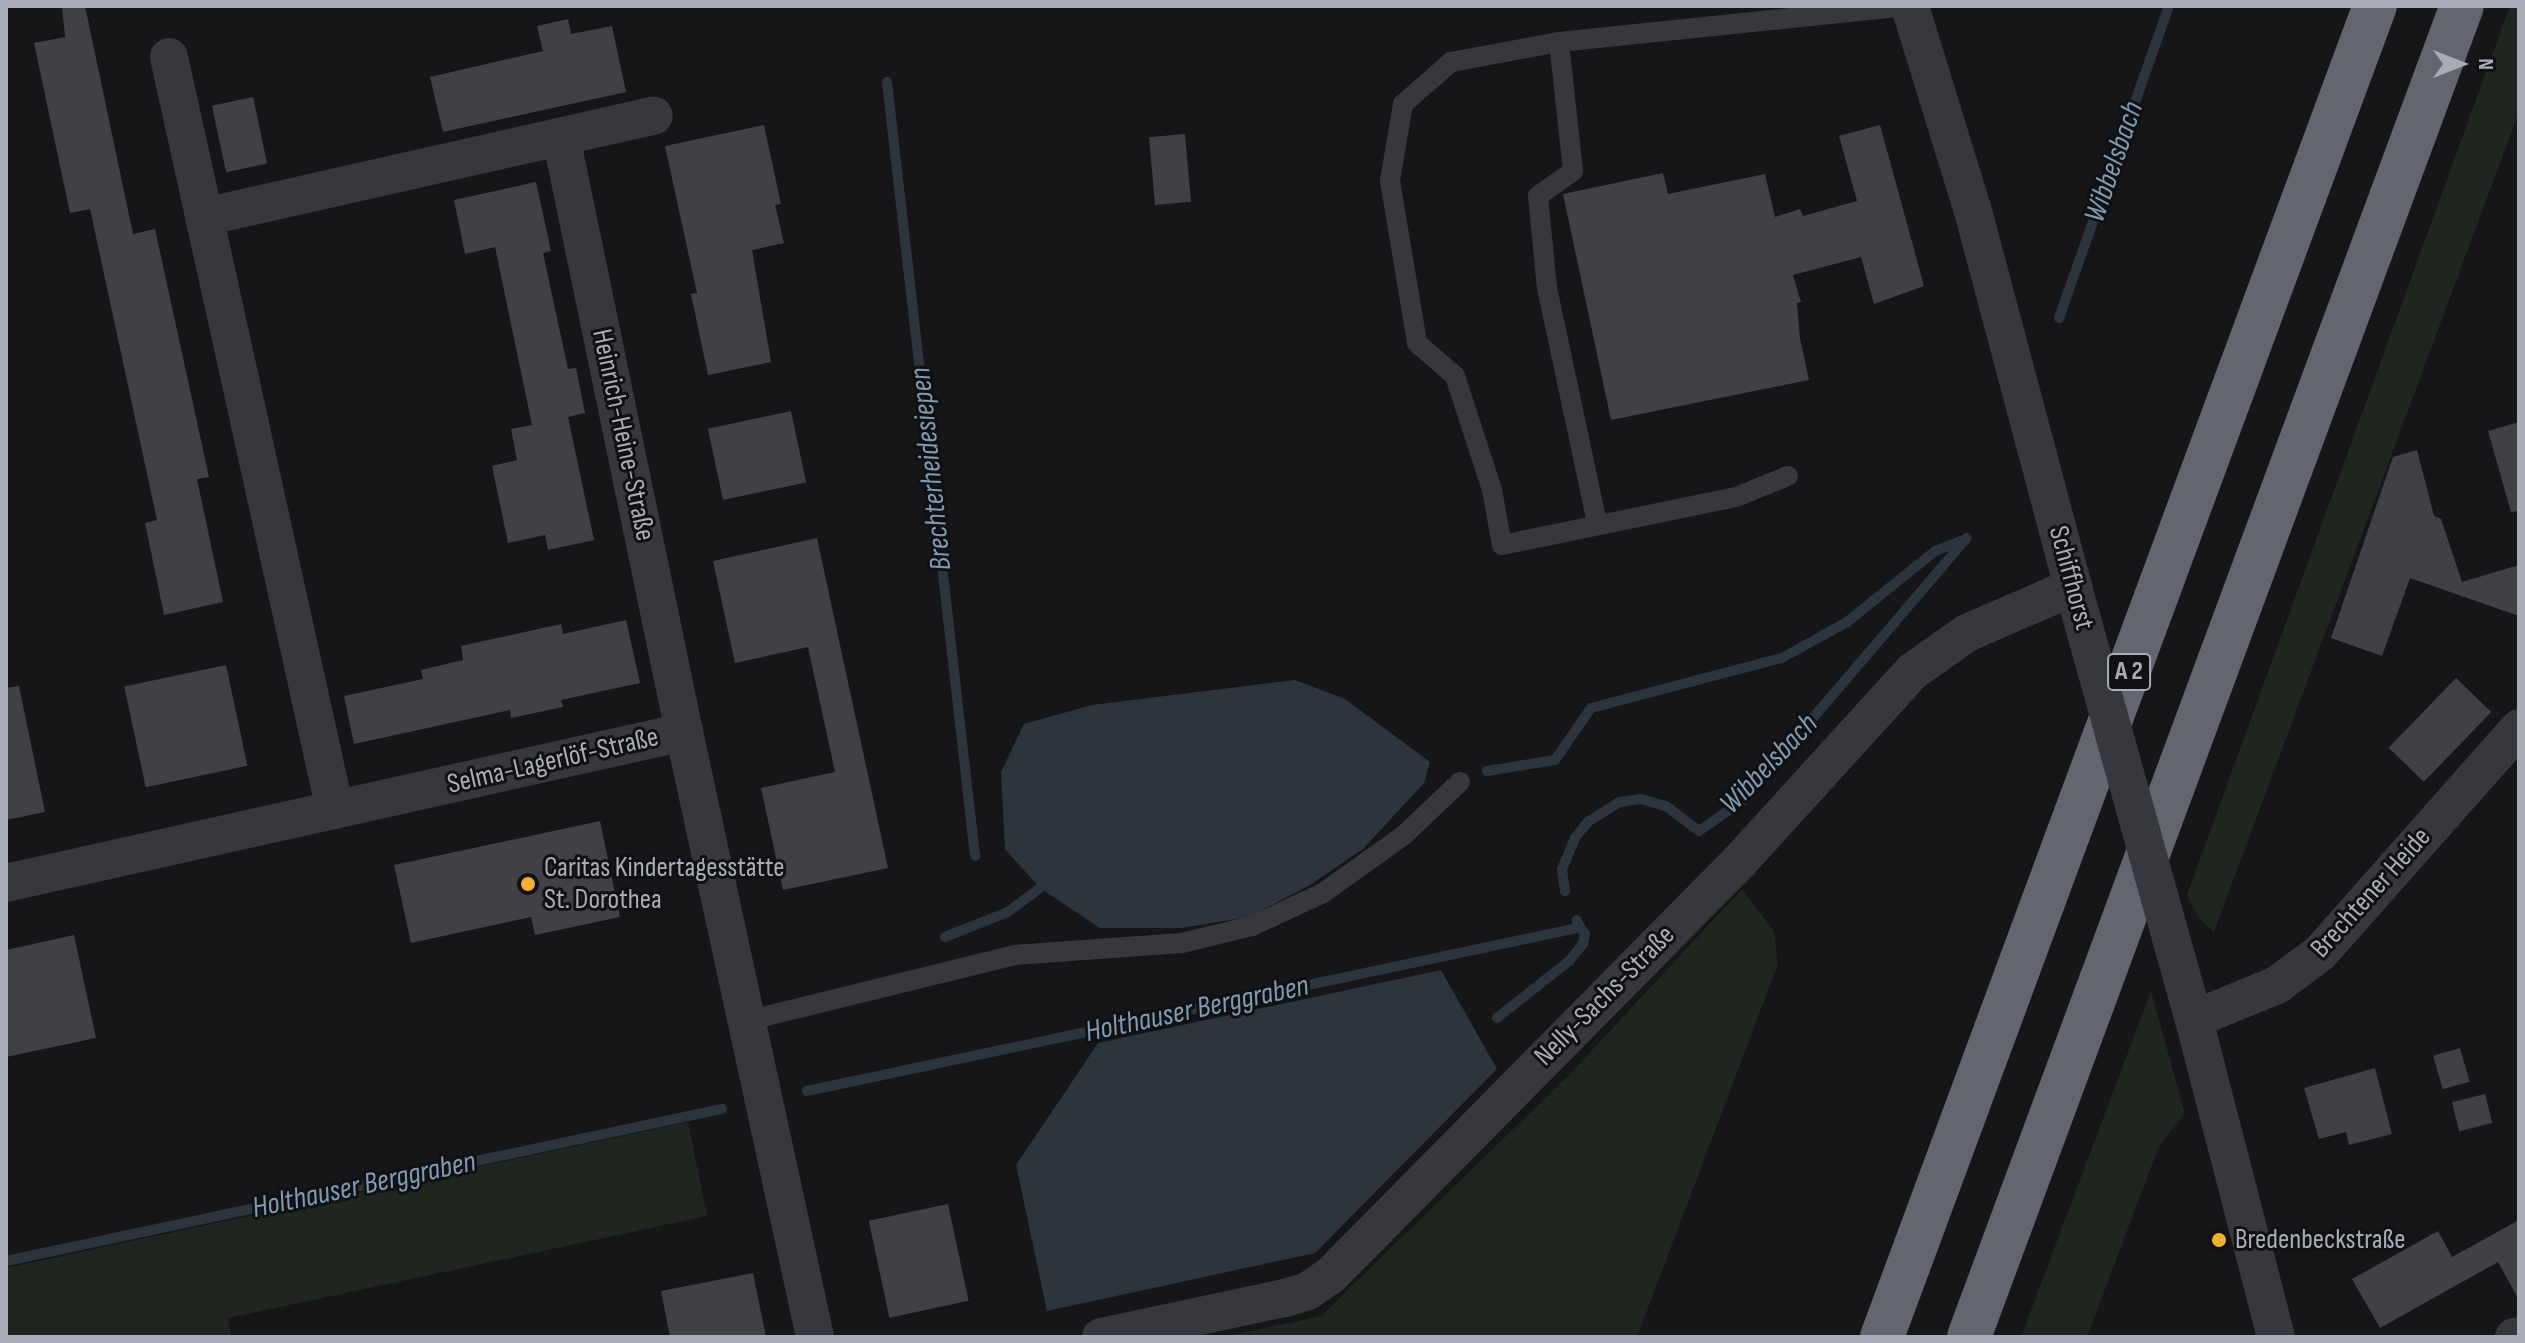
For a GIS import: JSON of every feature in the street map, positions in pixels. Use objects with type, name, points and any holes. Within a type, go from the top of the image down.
[{"type":"highway","name":"A 2","points":[[1882,1337],[2375,6]]},
{"type":"highway","points":[[1969,1337],[2462,6]]},
{"type":"street","name":"Schiffhorst","points":[[1910,6],[1972,208],[2073,587],[2203,1028],[2276,1337]]},
{"type":"street","points":[[169,57],[335,810]]},
{"type":"street","points":[[204,217],[654,116]]},
{"type":"street","name":"Heinrich-Heine-Straße","points":[[561,137],[684,732]]},
{"type":"street","name":"Nelly-Sachs-Straße","points":[[1101,1337],[1285,1298],[1308,1291],[1331,1275],[1739,862],[1913,671],[1967,633],[2027,604],[2073,587]]},
{"type":"street","name":"Brechtener Heide","points":[[2203,1028],[2277,985],[2320,953],[2519,728]]},
{"type":"street","name":"Selma-Lagerlöf-Straße","points":[[6,883],[684,732],[815,1337]]},
{"type":"lane","points":[[1788,476],[1736,497],[1597,523],[1502,545],[1492,490],[1455,376],[1417,343],[1390,181],[1403,104],[1451,62],[1559,42],[1910,6]]},
{"type":"lane","points":[[1559,42],[1573,171],[1538,196],[1547,288],[1597,523]]},
{"type":"lane","points":[[746,1021],[1014,955],[1182,943],[1252,926],[1323,893],[1404,835],[1460,782]]},
{"type":"shaded area","points":[[2510,6],[2519,6],[2519,112],[2214,932],[2199,918],[2187,895]]},
{"type":"shaded area","points":[[1295,680],[1345,699],[1430,762],[1424,783],[1363,849],[1310,885],[1249,917],[1181,928],[1100,928],[1040,888],[1005,849],[1001,772],[1024,724],[1092,705]]},
{"type":"shaded area","points":[[1742,889],[1774,931],[1778,964],[1637,1337],[1223,1337],[1321,1316],[1570,1074]]},
{"type":"shaded area","points":[[1441,970],[1497,1069],[1315,1253],[1047,1311],[1016,1165],[1098,1043]]},
{"type":"shaded area","points":[[2151,991],[2185,1114],[2159,1146],[2087,1337],[2021,1337]]},
{"type":"shaded area","points":[[688,1122],[707,1216],[228,1318],[231,1337],[6,1337],[6,1268]]},
{"type":"building","points":[[62,6],[85,6],[133,234],[155,229],[209,477],[197,479],[223,602],[164,615],[145,523],[157,520],[90,209],[70,213],[34,43],[65,37]]},
{"type":"building","points":[[568,19],[571,34],[612,26],[626,92],[443,132],[430,77],[543,51],[537,26]]},
{"type":"building","points":[[253,97],[267,164],[226,172],[212,106]]},
{"type":"building","points":[[764,125],[781,204],[775,205],[784,243],[752,250],[771,362],[708,375],[691,294],[697,293],[665,146]]},
{"type":"building","points":[[1880,125],[1924,286],[1874,304],[1861,257],[1793,275],[1801,302],[1797,303],[1800,338],[1809,380],[1611,420],[1563,194],[1663,173],[1668,194],[1765,174],[1775,217],[1800,209],[1803,216],[1857,201],[1839,136]]},
{"type":"building","points":[[1185,134],[1191,202],[1155,205],[1149,137]]},
{"type":"building","points":[[536,182],[551,251],[543,253],[568,369],[576,368],[585,413],[568,417],[594,540],[548,550],[545,535],[508,543],[492,466],[517,460],[511,429],[532,425],[495,247],[465,254],[454,200]]},
{"type":"building","points":[[791,411],[806,482],[723,500],[708,429]]},
{"type":"building","points":[[2519,422],[2519,511],[2511,512],[2488,431]]},
{"type":"building","points":[[2417,450],[2434,516],[2441,519],[2462,582],[2519,565],[2519,616],[2410,578],[2382,656],[2331,638],[2393,457]]},
{"type":"building","points":[[817,538],[888,868],[783,890],[761,788],[835,772],[808,647],[735,663],[713,561]]},
{"type":"building","points":[[626,620],[640,683],[561,700],[563,707],[511,718],[510,710],[354,744],[344,696],[423,679],[421,670],[463,660],[461,646],[561,624],[563,634]]},
{"type":"building","points":[[226,665],[247,766],[146,787],[124,687]]},
{"type":"building","points":[[2456,678],[2491,712],[2424,782],[2389,748]]},
{"type":"building","points":[[19,686],[45,812],[6,820],[6,688]]},
{"type":"building","points":[[600,821],[620,917],[535,935],[531,917],[411,943],[394,865]]},
{"type":"building","points":[[74,935],[96,1038],[6,1057],[6,950]]},
{"type":"building","points":[[2460,1048],[2470,1082],[2443,1089],[2433,1056]]},
{"type":"building","points":[[2375,1068],[2392,1134],[2349,1145],[2346,1132],[2319,1139],[2304,1088]]},
{"type":"building","points":[[2485,1094],[2492,1123],[2459,1131],[2452,1102]]},
{"type":"building","points":[[948,1204],[969,1301],[889,1318],[869,1221]]},
{"type":"building","points":[[2519,1220],[2519,1300],[2498,1262],[2380,1328],[2352,1279],[2438,1231],[2452,1257]]},
{"type":"building","points":[[753,1273],[766,1337],[670,1337],[661,1291]]},
{"type":"waterway","name":"Wibbelsbach","points":[[2059,318],[2169,6]]},
{"type":"waterway","name":"Brechterheidesiepen","points":[[887,82],[975,856]]},
{"type":"waterway","name":"Wibbelsbach","points":[[1565,891],[1562,869],[1575,838],[1589,821],[1619,802],[1641,799],[1666,806],[1699,831],[1742,801],[1967,538]]},
{"type":"waterway","points":[[1487,771],[1555,760],[1591,708],[1782,658],[1847,622],[1935,551],[1966,539]]},
{"type":"waterway","points":[[945,937],[1008,912],[1040,888]]},
{"type":"waterway","name":"Holthauser Berggraben","points":[[807,1091],[1578,928],[1577,920]]},
{"type":"waterway","points":[[1497,1018],[1569,961],[1583,944],[1585,934],[1579,925]]},
{"type":"waterway","name":"Holthauser Berggraben","points":[[6,1261],[722,1109]]},
{"type":"place","name":"Caritas Kindertagesstätte St. Dorothea","points":[[528,884]]},
{"type":"place","name":"Bredenbeckstraße","points":[[2219,1240]]}]
